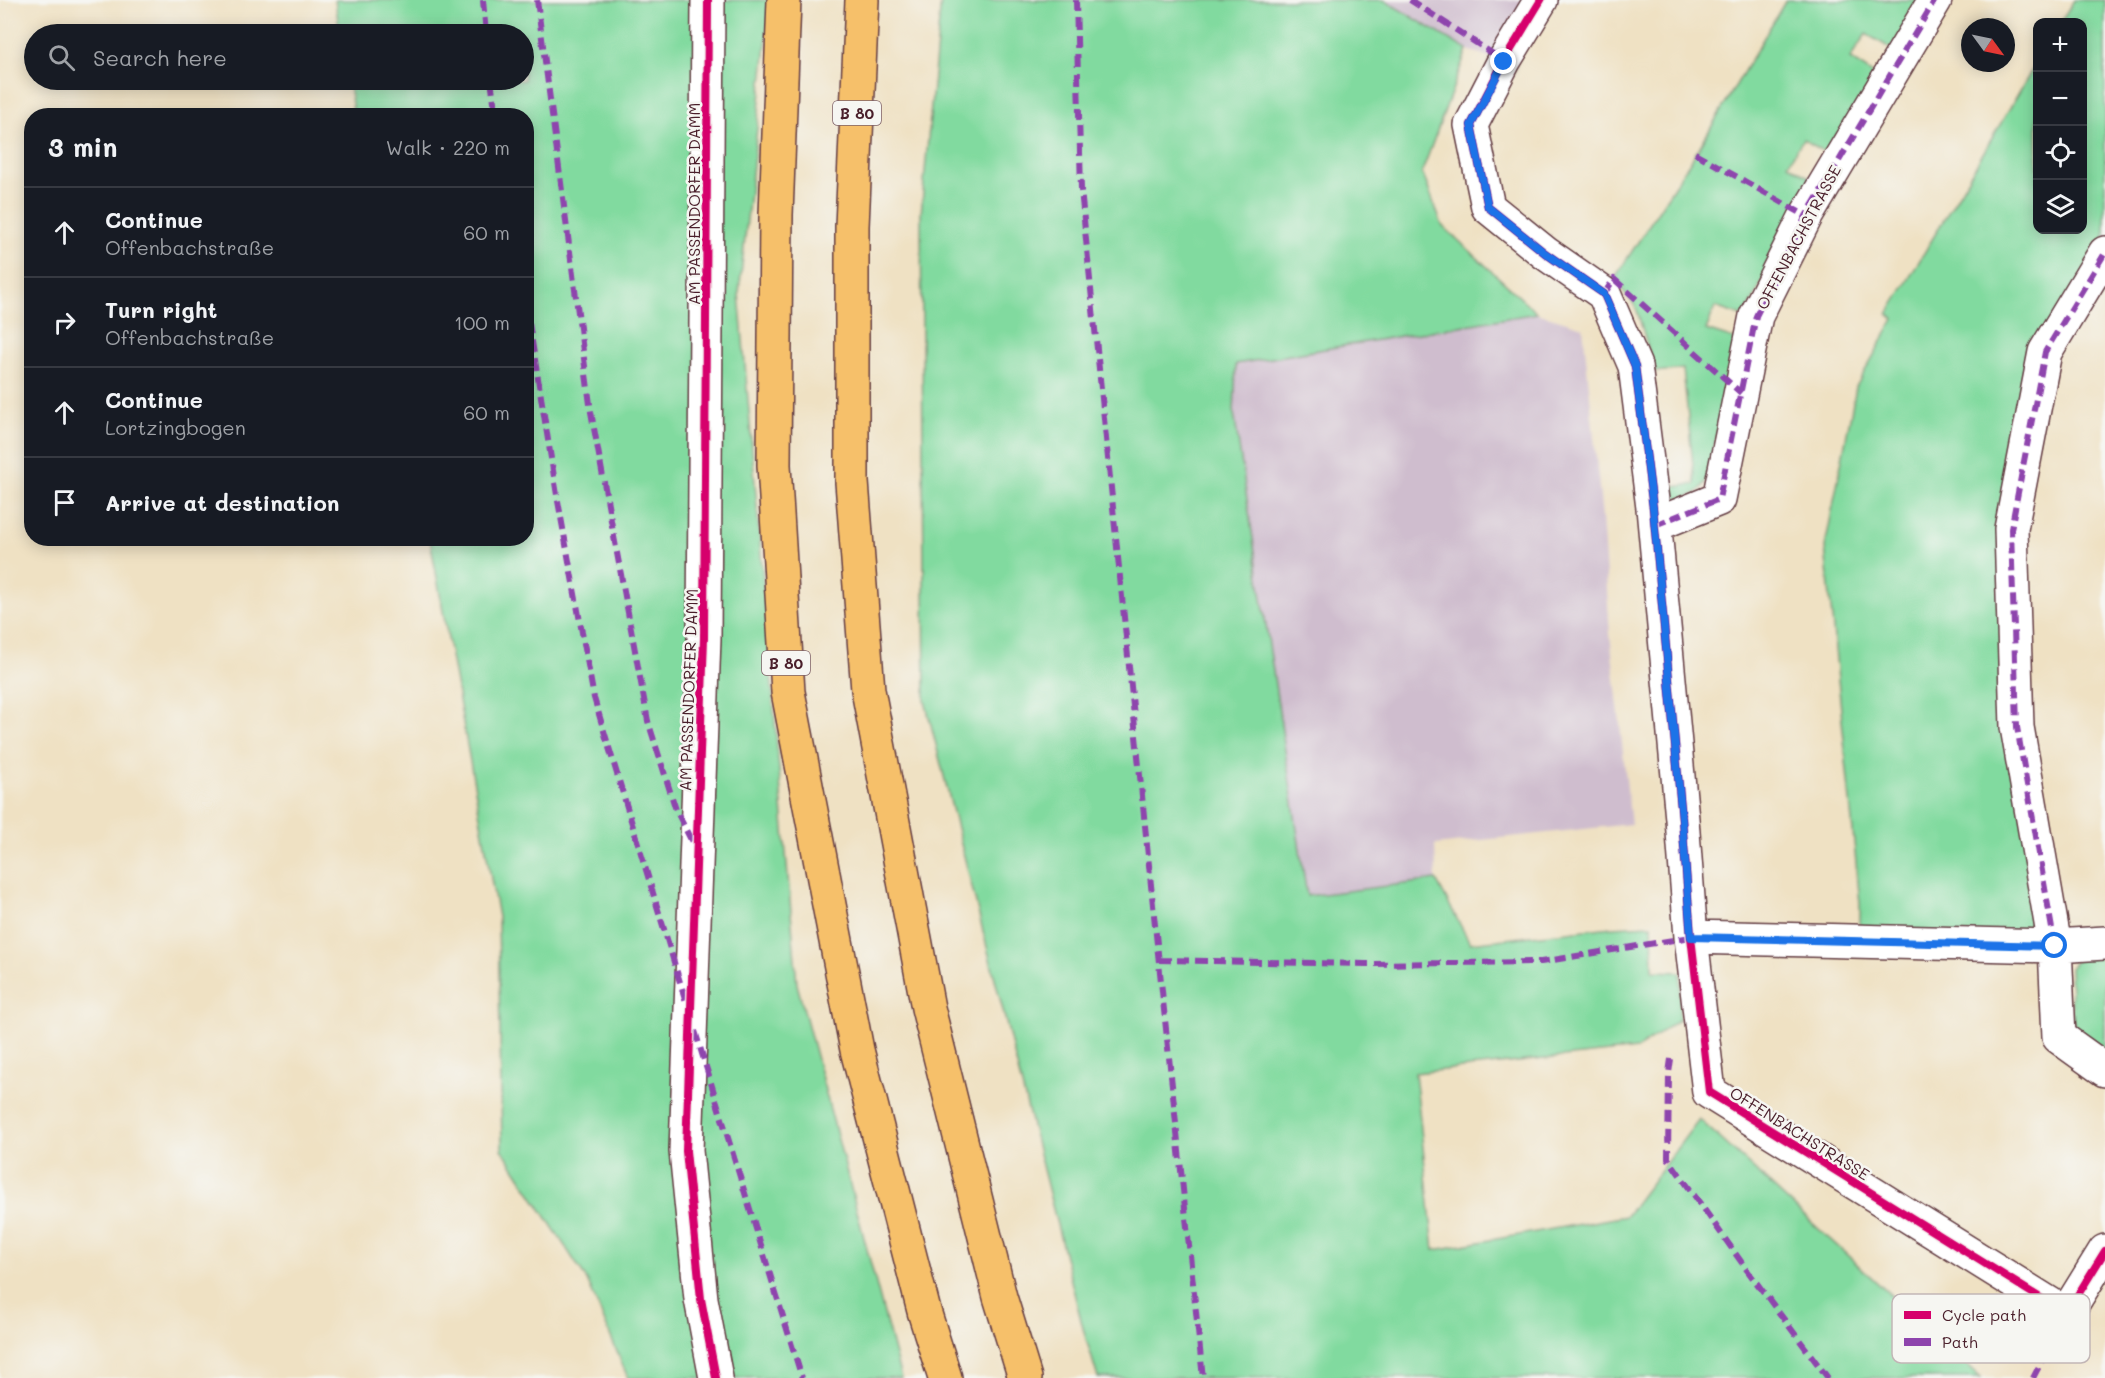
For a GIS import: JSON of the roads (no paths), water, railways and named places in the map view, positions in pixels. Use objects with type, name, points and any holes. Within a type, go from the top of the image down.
[{"type":"highway","name":"B 80","points":[[784,0],[776,215],[774,465],[788,692],[857,1050],[924,1311],[945,1378]]},
{"type":"highway","name":"B 80","points":[[862,0],[852,226],[852,482],[868,690],[928,1008],[1000,1297],[1025,1378]]},
{"type":"street","name":"AM PASSENDORFER DAMM","points":[[708,0],[704,638],[686,1150],[701,1299],[716,1378]]},
{"type":"street","name":"OFFENBACHSTRASSE","points":[[1541,0],[1504,62],[1471,125],[1488,207],[1545,253],[1604,294],[1635,366],[1655,525],[1691,937],[1709,1092],[2034,1294]]},
{"type":"street","name":"OFFENBACHSTRASSE","points":[[1655,525],[1719,499],[1756,316],[1806,216],[1935,0]]},
{"type":"street","points":[[2105,253],[2045,352],[2011,530],[2017,727],[2055,946],[2059,1037],[2105,1070]]},
{"type":"street","points":[[1691,937],[2055,946],[2105,942]]},
{"type":"street","name":"OFFENBACHSTRASSE","points":[[2078,1294],[2105,1251]]}]
